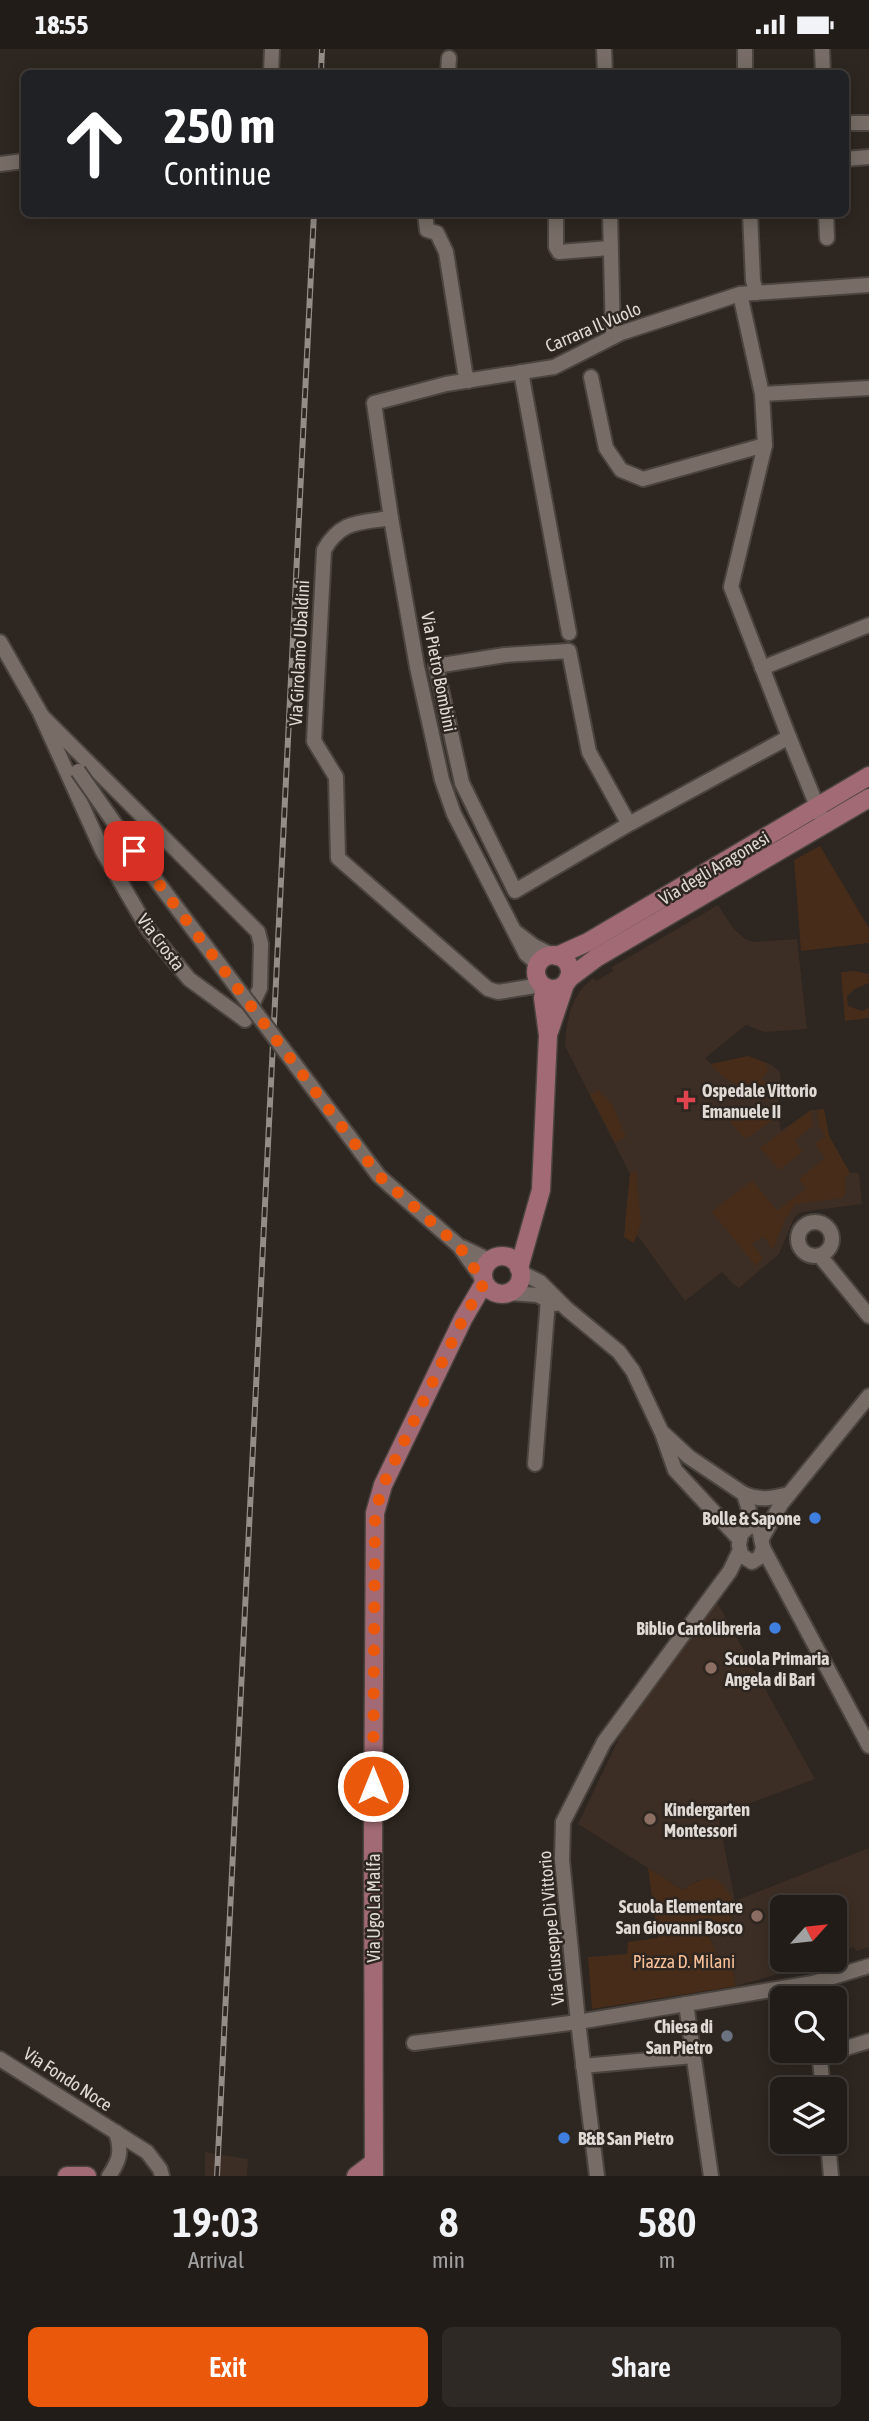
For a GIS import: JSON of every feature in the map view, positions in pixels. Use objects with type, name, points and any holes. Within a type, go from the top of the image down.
[{"type":"main road","name":"Via degli Aragonesi","points":[[545,970],[869,776]]},
{"type":"main road","name":"Via degli Aragonesi","points":[[566,982],[596,958],[869,798]]},
{"type":"main road","points":[[545,970],[567,963],[569,974],[548,1035]]},
{"type":"main road","points":[[545,970],[556,989],[566,982]]},
{"type":"main road","points":[[456,1336],[519,1282],[541,1190],[548,1035],[542,998],[545,970]]},
{"type":"main road","points":[[507,1294],[490,1291],[483,1281],[484,1268],[533,1222]]},
{"type":"main road","points":[[497,1258],[513,1260],[520,1270]]},
{"type":"main road","name":"Via Ugo La Malfa","points":[[373,2170],[375,1513],[383,1485],[483,1281]]},
{"type":"main road","points":[[356,2176],[373,2170]]},
{"type":"main road","points":[[67,2176],[86,2176]]},
{"type":"street","points":[[271,70],[272,49]]},
{"type":"street","points":[[604,49],[605,70]]},
{"type":"street","points":[[745,49],[745,70]]},
{"type":"street","points":[[822,49],[822,70]]},
{"type":"street","points":[[448,70],[449,58]]},
{"type":"street","points":[[849,123],[869,123]]},
{"type":"street","points":[[849,159],[869,157]]},
{"type":"street","points":[[0,165],[21,162]]},
{"type":"street","points":[[426,217],[428,230],[438,233],[446,252],[464,372],[468,381]]},
{"type":"street","points":[[556,217],[556,247],[559,252],[610,248]]},
{"type":"street","points":[[610,217],[612,337]]},
{"type":"street","points":[[750,217],[752,280],[756,293]]},
{"type":"street","points":[[826,217],[827,238]]},
{"type":"street","name":"Carrara Il Vuolo","points":[[374,403],[468,381],[554,367],[612,337],[740,294],[869,285]]},
{"type":"street","points":[[740,294],[762,394],[765,445],[732,587],[816,807],[825,824]]},
{"type":"street","points":[[521,372],[569,633]]},
{"type":"street","points":[[591,377],[606,448],[621,470],[643,479],[765,445]]},
{"type":"street","points":[[762,394],[869,389]]},
{"type":"street","name":"Via Pietro Bombini","points":[[374,403],[417,667],[442,780],[454,814],[516,932],[534,946],[545,970]]},
{"type":"street","name":"Via Girolamo Ubaldini","points":[[391,518],[346,526],[333,534],[324,551],[314,741],[336,777],[338,857],[488,989],[498,992],[512,989],[545,970]]},
{"type":"street","points":[[762,668],[869,625]]},
{"type":"street","name":"Via Crosta","points":[[0,642],[41,715],[134,851],[379,1176],[459,1246]]},
{"type":"street","points":[[629,824],[589,752],[569,651],[505,655],[436,666],[462,783],[515,891],[629,824],[789,737]]},
{"type":"street","name":"Via Crosta","points":[[41,715],[258,932],[261,944],[260,988],[245,1020],[189,979],[148,929],[103,852],[41,715]]},
{"type":"street","points":[[459,1246],[497,1258]]},
{"type":"street","points":[[459,1246],[483,1281]]},
{"type":"street","points":[[820,1256],[869,1316]]},
{"type":"street","points":[[520,1270],[540,1282],[567,1309],[619,1352],[633,1371],[662,1433],[675,1470],[746,1553],[779,1577]]},
{"type":"street","points":[[507,1294],[537,1295],[567,1309]]},
{"type":"street","points":[[535,1464],[548,1300]]},
{"type":"street","name":"Via Giuseppe Di Vittorio","points":[[746,1553],[760,1557],[758,1534],[869,1396]]},
{"type":"street","points":[[662,1433],[690,1457],[744,1494],[755,1499],[785,1499]]},
{"type":"street","points":[[744,1494],[758,1534],[779,1577],[868,1741]]},
{"type":"street","name":"Via Giuseppe Di Vittorio","points":[[595,2172],[562,1860],[563,1822],[604,1742],[746,1553],[744,1529],[758,1534]]},
{"type":"street","points":[[414,2043],[578,2022],[813,1983],[869,1966]]},
{"type":"street","points":[[686,2004],[711,2176]]},
{"type":"street","points":[[847,2047],[869,2041]]},
{"type":"street","points":[[583,2066],[693,2056]]},
{"type":"street","name":"Via Fondo Noce","points":[[0,2059],[147,2152],[162,2176]]},
{"type":"street","name":"Via Fondo Noce","points":[[109,2176],[118,2162],[121,2148],[116,2132]]},
{"type":"street","points":[[829,2154],[831,2176]]},
{"type":"shaded area","name":"Ospedale Vittorio Emanuele II","points":[[718,905],[733,928],[745,939],[753,942],[797,939],[807,1029],[765,1032],[746,1025],[705,1058],[711,1064],[748,1056],[772,1065],[780,1072],[782,1092],[777,1106],[781,1131],[811,1110],[824,1109],[829,1136],[849,1173],[859,1173],[862,1204],[801,1212],[794,1218],[779,1254],[739,1288],[722,1272],[685,1301],[638,1236],[625,1224],[630,1174],[565,1046],[566,1030],[575,999],[593,978],[596,981],[613,971],[612,967]]},
{"type":"shaded area","points":[[717,1602],[815,1779],[718,1815],[735,1901],[869,1848],[869,1947],[856,1951],[854,1947],[847,1949],[847,1895],[770,1895],[770,1972],[784,1972],[736,1986],[732,1966],[723,1968],[708,1933],[730,1897],[725,1888],[719,1882],[699,1880],[683,1890],[578,1824],[621,1734]]},
{"type":"shaded area","points":[[205,2152],[248,2159],[247,2176],[205,2176]]},
{"type":"green space","points":[[820,846],[869,928],[869,943],[801,951],[794,860]]},
{"type":"green space","points":[[841,972],[869,974],[869,983],[847,996],[848,1006],[862,1011],[869,1008],[869,1018],[845,1021]]},
{"type":"green space","points":[[748,1056],[766,1063],[768,1071],[761,1080],[779,1084],[780,1093],[751,1091],[732,1083],[711,1064]]},
{"type":"green space","points":[[598,1090],[612,1104],[626,1137],[615,1142],[590,1095]]},
{"type":"green space","points":[[731,1107],[743,1112],[771,1115],[772,1120],[745,1139],[724,1114]]},
{"type":"green space","points":[[824,1109],[829,1136],[850,1173],[845,1178],[846,1191],[843,1198],[795,1204],[784,1221],[773,1249],[763,1236],[752,1244],[763,1258],[756,1266],[712,1212],[752,1180],[777,1211],[806,1189],[799,1179],[825,1158],[815,1144],[825,1137],[819,1126],[817,1110]]},
{"type":"green space","points":[[811,1110],[813,1126],[795,1140],[802,1152],[779,1170],[760,1148]]},
{"type":"green space","points":[[636,1170],[641,1223],[634,1243],[624,1237],[630,1174]]},
{"type":"green space","name":"Piazza D. Milani","points":[[648,1868],[683,1890],[704,1879],[715,1879],[725,1887],[735,1902],[730,1924],[708,1934],[723,1967],[732,1966],[736,1986],[592,2009],[588,1957],[627,1954],[628,1942],[658,1938]]},
{"type":"railway","points":[[321,70],[322,49]]},
{"type":"railway","points":[[217,2176],[314,217]]},
{"type":"place","name":"Ospedale Vittorio Emanuele II","points":[[686,1100]]},
{"type":"place","name":"Bolle & Sapone","points":[[815,1518]]},
{"type":"place","name":"Biblio Cartolibreria","points":[[775,1628]]},
{"type":"place","name":"Scuola Primaria Angela di Bari","points":[[711,1668]]},
{"type":"place","name":"Kindergarten Montessori","points":[[650,1819]]},
{"type":"place","name":"Scuola Elementare San Giovanni Bosco","points":[[757,1916]]},
{"type":"place","name":"Chiesa di San Pietro","points":[[727,2036]]},
{"type":"place","name":"B&B San Pietro","points":[[564,2138]]},
{"type":"route","points":[[134,851],[379,1176],[405,1202],[459,1246],[484,1283],[463,1319],[383,1485],[375,1513],[373,1786]]}]
